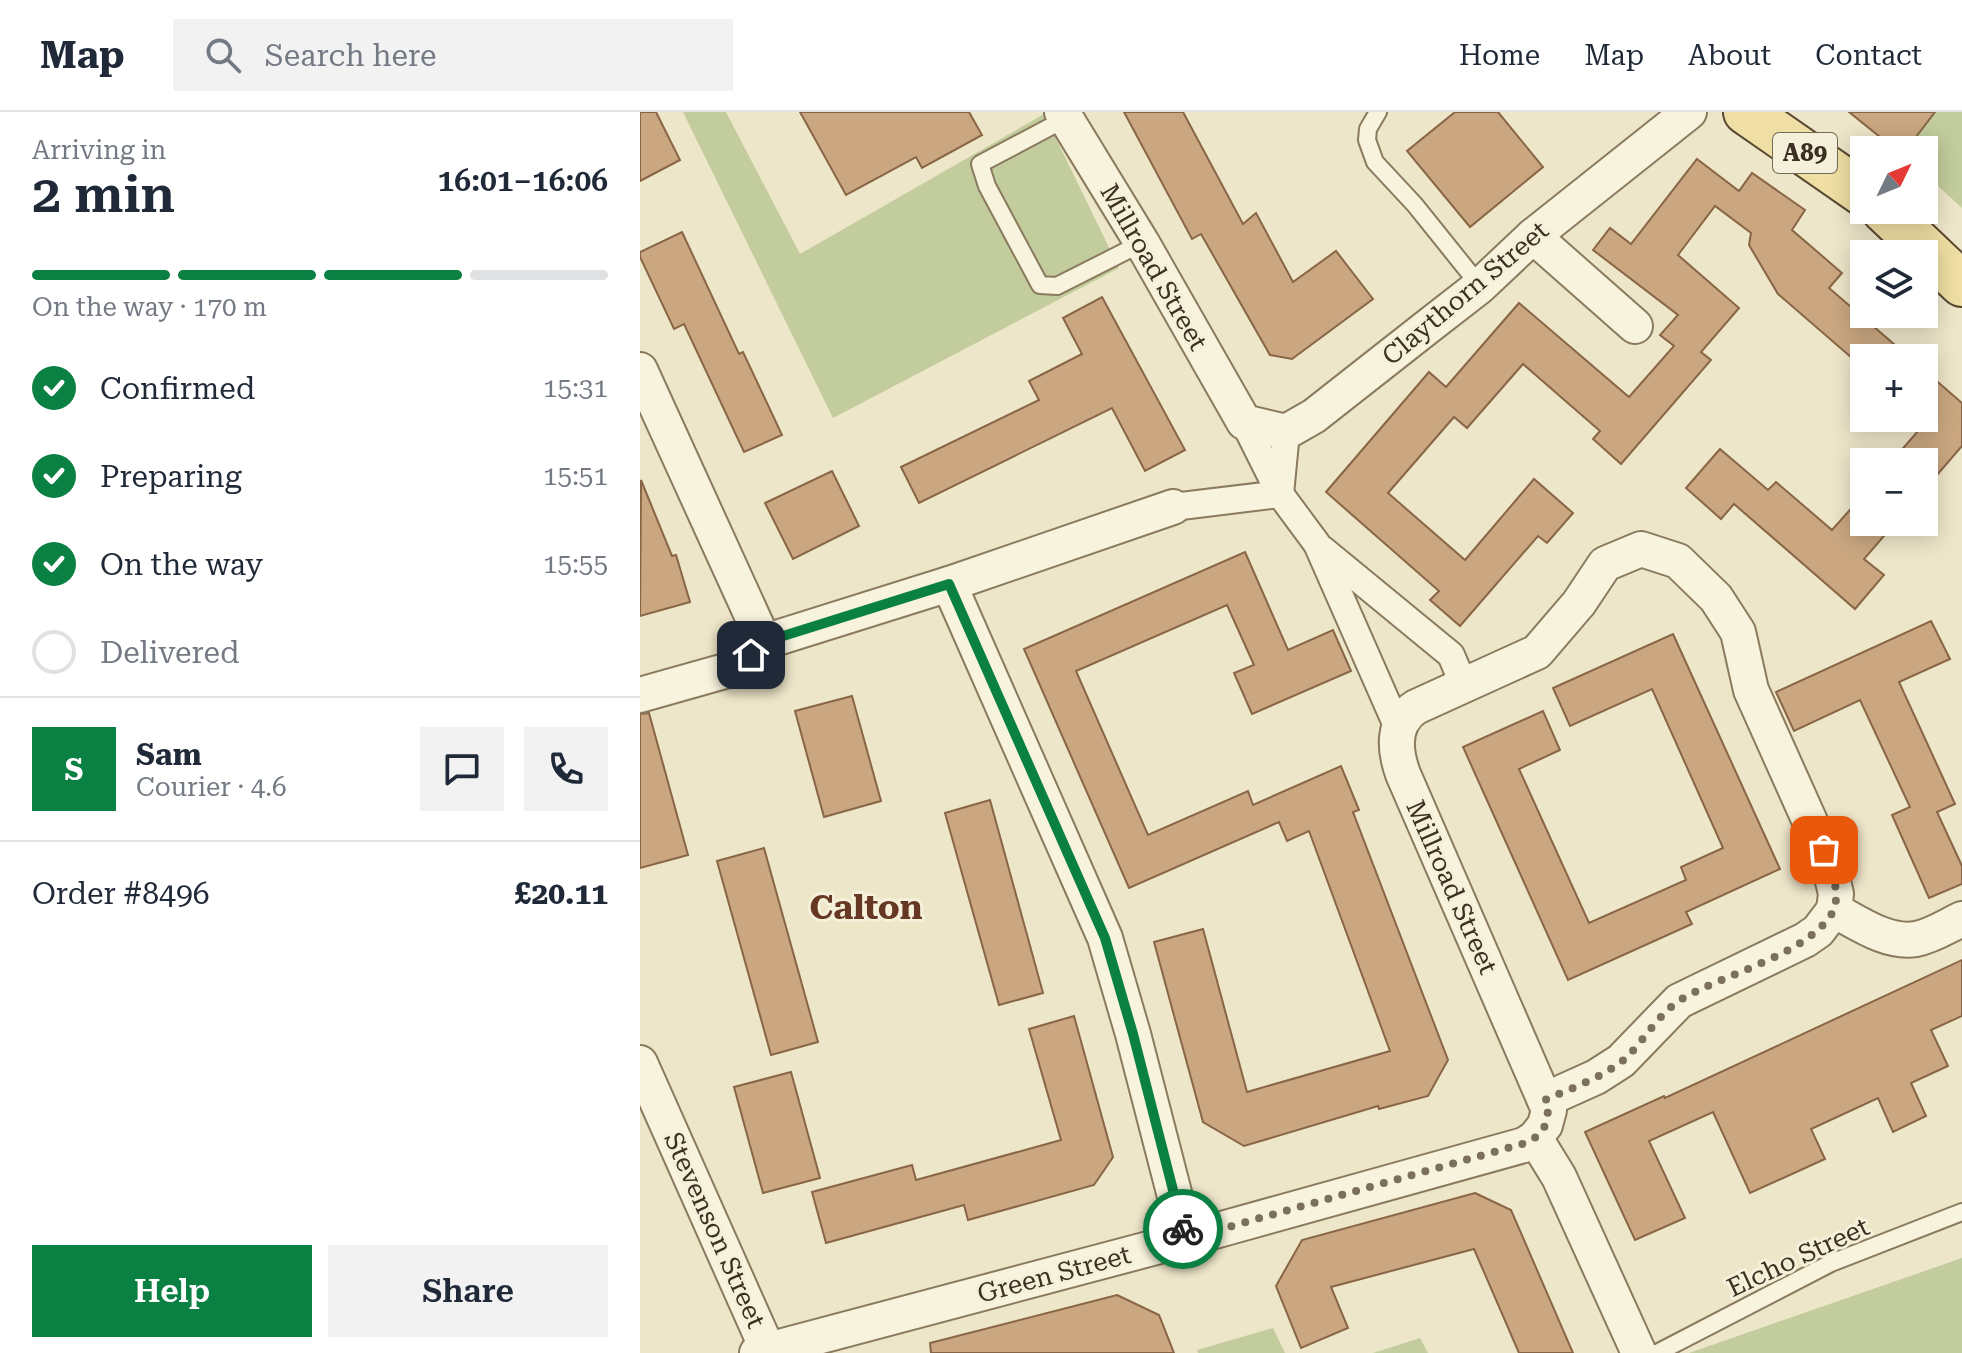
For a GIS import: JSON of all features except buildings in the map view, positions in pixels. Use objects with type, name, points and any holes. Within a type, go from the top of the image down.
[{"type":"main road","name":"A89","points":[[1746,112],[1850,184]]},
{"type":"main road","points":[[1899,224],[1962,284]]},
{"type":"street","name":"Claythorn Street","points":[[1286,432],[1314,416],[1480,286],[1533,236],[1689,112]]},
{"type":"street","name":"Millroad Street","points":[[1064,116],[1142,243],[1244,422],[1280,494],[1317,544],[1398,728],[1396,748],[1403,774],[1545,1100]]},
{"type":"street","points":[[1533,236],[1635,326]]},
{"type":"street","points":[[640,370],[764,642]]},
{"type":"street","points":[[640,695],[739,667],[764,642],[949,584],[1173,507],[1280,494],[1286,432],[1244,422]]},
{"type":"street","points":[[1317,544],[1451,655],[1464,686]]},
{"type":"street","points":[[1398,728],[1411,711],[1537,652],[1579,603],[1605,564],[1641,549],[1678,561],[1716,598],[1738,632],[1751,690],[1829,864],[1836,894],[1834,910],[1818,931],[1679,1001],[1614,1066],[1545,1100],[1548,1117],[1535,1138],[1559,1177],[1639,1353]]},
{"type":"street","points":[[949,584],[1105,938],[1186,1239]]},
{"type":"street","points":[[1834,910],[1873,930],[1904,940],[1920,938],[1962,919]]},
{"type":"street","name":"Stevenson Street","points":[[640,1063],[765,1352]]},
{"type":"street","name":"Green Street","points":[[765,1352],[1186,1239],[1524,1145],[1535,1138]]},
{"type":"lane","points":[[1378,112],[1368,129],[1367,140],[1375,162],[1415,205],[1480,286]]},
{"type":"lane","points":[[1064,116],[980,164],[987,186],[1040,285],[1057,286],[1142,243]]},
{"type":"lane","name":"Elcho Street","points":[[1657,1353],[1831,1263],[1962,1212]]},
{"type":"green space","points":[[683,112],[726,112],[800,254],[1044,114],[1119,268],[833,418]]},
{"type":"green space","points":[[1932,112],[1962,112],[1962,208],[1938,186],[1938,136],[1916,136]]},
{"type":"green space","points":[[1962,1258],[1962,1353],[1689,1353]]},
{"type":"green space","points":[[1273,1328],[1285,1353],[1198,1353],[1197,1350]]},
{"type":"green space","points":[[1420,1338],[1428,1353],[1373,1353]]},
{"type":"way so far","points":[[1183,1229],[1186,1239],[1524,1145],[1535,1138],[1545,1125],[1549,1110],[1545,1100],[1596,1077],[1621,1061],[1679,1001],[1796,945],[1818,931],[1830,917],[1836,902],[1824,850]]},
{"type":"district","name":"Calton","points":[[866,907]]},
{"type":"route","points":[[751,655],[764,642],[949,584],[1105,938],[1183,1229]]}]
